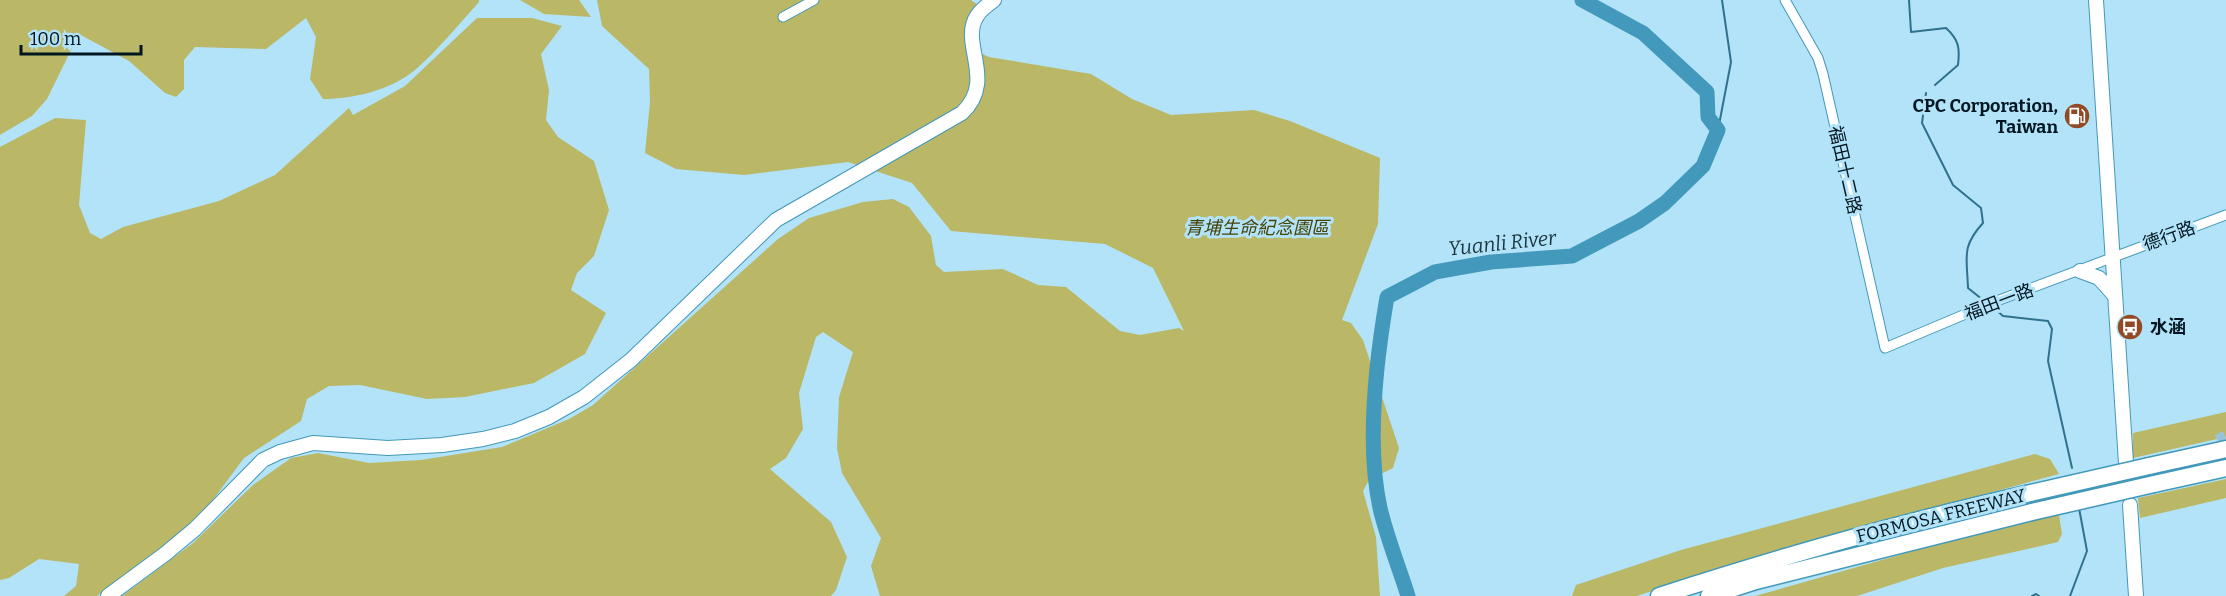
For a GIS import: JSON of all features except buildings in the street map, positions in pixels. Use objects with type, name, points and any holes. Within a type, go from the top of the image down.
[{"type":"highway","name":"FORMOSA FREEWAY","points":[[1659,596],[1753,566],[1980,504],[2226,449]]},
{"type":"highway","name":"FORMOSA FREEWAY","points":[[1709,596],[1767,578],[2032,512],[2226,468]]},
{"type":"main road","points":[[108,596],[195,529],[264,460],[279,452],[313,443],[388,448],[442,445],[483,439],[515,431],[549,417],[584,398],[631,360],[776,220],[963,113],[975,97],[978,80],[973,37],[976,16],[994,0]]},
{"type":"main road","points":[[2096,0],[2126,463]]},
{"type":"main road","points":[[2080,270],[2099,279],[2115,296]]},
{"type":"main road","points":[[2130,505],[2136,596]]},
{"type":"street","points":[[783,17],[814,0]]},
{"type":"street","name":"福田十二路","points":[[1785,0],[1818,58],[1823,74],[1885,348]]},
{"type":"street","name":"德行路","points":[[2113,258],[2226,215]]},
{"type":"street","name":"福田一路","points":[[1885,348],[1994,302],[2113,258]]},
{"type":"green space","points":[[0,0],[479,0],[479,2],[431,55],[405,77],[372,92],[335,99],[323,99],[310,79],[316,37],[306,18],[266,49],[195,47],[184,60],[184,89],[176,97],[165,93],[129,61],[79,34],[47,99],[32,116],[0,135]]},
{"type":"green space","points":[[520,0],[579,0],[591,17],[544,14]]},
{"type":"green space","name":"青埔生命紀念園區","points":[[597,0],[971,0],[978,5],[969,48],[989,57],[1091,74],[1132,99],[1171,115],[1254,110],[1290,121],[1380,158],[1378,224],[1342,320],[1351,323],[1363,340],[1399,448],[1393,468],[1369,480],[1363,491],[1376,537],[1380,596],[880,596],[871,566],[881,538],[842,473],[837,448],[839,397],[853,352],[823,332],[816,337],[799,393],[803,429],[786,458],[770,469],[831,522],[847,557],[836,590],[831,596],[122,596],[193,543],[253,485],[291,458],[318,453],[369,463],[421,460],[502,447],[569,419],[593,405],[778,239],[809,218],[863,202],[893,199],[909,207],[931,236],[936,265],[944,272],[1003,269],[1038,285],[1066,287],[1120,331],[1140,335],[1179,328],[1184,331],[1153,268],[1105,244],[951,231],[912,183],[848,162],[744,175],[676,169],[645,153],[650,102],[649,69],[602,26]]},
{"type":"green space","points":[[477,18],[532,18],[562,26],[541,54],[549,90],[546,120],[558,137],[594,161],[609,210],[594,256],[577,273],[571,290],[606,313],[585,354],[534,383],[465,397],[427,399],[360,385],[329,386],[307,399],[301,421],[244,458],[195,524],[97,596],[64,596],[76,586],[79,564],[39,559],[9,578],[0,580],[0,147],[55,118],[86,120],[79,205],[90,233],[101,239],[123,227],[219,201],[275,175],[349,108],[353,115],[405,86]]},
{"type":"green space","points":[[2226,412],[2226,437],[2133,458],[2133,433]]},
{"type":"green space","points":[[2035,454],[2050,459],[2059,474],[1755,557],[1637,596],[1572,596],[1576,585],[1681,550]]},
{"type":"green space","points":[[2226,479],[2226,498],[2140,518],[2138,498]]},
{"type":"green space","points":[[2059,515],[2062,534],[2058,542],[1943,568],[1857,596],[1755,596],[1973,534]]},
{"type":"waterway","name":"Yuanli River","points":[[1408,596],[1380,508],[1374,457],[1376,375],[1387,297],[1435,272],[1491,262],[1572,256],[1639,221],[1665,203],[1703,166],[1718,130],[1708,117],[1707,92],[1643,33],[1582,0]]},
{"type":"waterway","points":[[1718,130],[1731,62],[1722,0]]},
{"type":"waterway","points":[[1909,0],[1911,32],[1946,28],[1954,36],[1958,45],[1958,65],[1935,85]]},
{"type":"waterway","points":[[1926,93],[1922,123],[1953,185],[1981,208],[1983,223],[1971,239],[1967,260],[1968,288],[1983,300]]},
{"type":"waterway","points":[[1995,309],[2003,316],[2048,321],[2052,329],[2048,361],[2072,468]]},
{"type":"waterway","points":[[2070,596],[2087,551],[2079,508]]},
{"type":"waterway","points":[[2032,596],[2036,594],[2039,596]]},
{"type":"tunnel","points":[[2219,433],[2226,449]]},
{"type":"place","name":"CPC Corporation, Taiwan","points":[[2077,116]]},
{"type":"place","name":"水涵","points":[[2130,327]]}]
